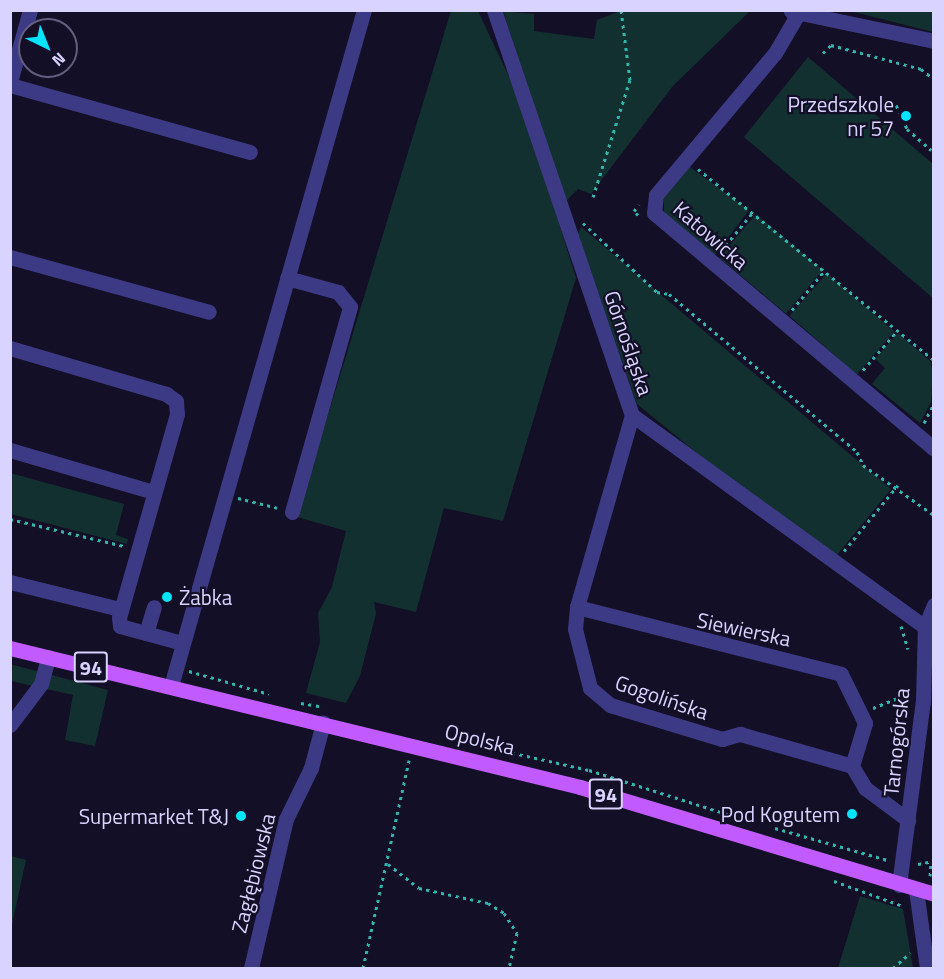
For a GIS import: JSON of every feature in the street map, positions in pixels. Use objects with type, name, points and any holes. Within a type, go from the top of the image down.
[{"type":"main road","name":"Opolska","points":[[10,648],[323,723],[411,752],[580,787],[933,894]]},
{"type":"street","points":[[30,10],[10,83],[250,152]]},
{"type":"street","points":[[171,686],[364,10]]},
{"type":"street","name":"Górnośląska","points":[[494,10],[632,415],[834,564],[924,627]]},
{"type":"street","points":[[794,11],[933,41]]},
{"type":"street","name":"Katowicka","points":[[794,11],[775,53],[656,195],[659,220],[933,449]]},
{"type":"street","points":[[10,257],[209,312]]},
{"type":"street","points":[[287,278],[339,292],[350,307],[292,512]]},
{"type":"street","points":[[10,348],[172,397],[177,414],[120,609],[120,626],[182,643]]},
{"type":"street","name":"Gogolińska","points":[[632,415],[577,607],[583,671],[590,688],[610,705],[722,739],[740,734],[852,766]]},
{"type":"street","points":[[10,450],[154,492]]},
{"type":"street","points":[[10,582],[120,609]]},
{"type":"street","name":"Tarnogórska","points":[[899,885],[923,701],[924,627],[933,606]]},
{"type":"street","points":[[146,633],[154,607]]},
{"type":"street","name":"Siewierska","points":[[577,607],[841,674],[865,723],[852,766]]},
{"type":"street","points":[[10,725],[41,684],[48,657]]},
{"type":"street","name":"Zagłębiowska","points":[[251,969],[286,819],[311,768],[323,723]]},
{"type":"street","points":[[852,766],[865,788],[908,820]]},
{"type":"street","points":[[916,890],[927,968]]},
{"type":"street","points":[[927,968],[933,951]]},
{"type":"path","points":[[593,197],[630,80],[621,10]]},
{"type":"path","points":[[823,54],[831,45],[921,69],[933,79]]},
{"type":"path","points":[[896,105],[907,129],[932,148],[933,155]]},
{"type":"path","points":[[685,159],[754,211],[933,360]]},
{"type":"path","points":[[641,202],[634,211],[648,223]]},
{"type":"path","points":[[716,258],[754,211]]},
{"type":"path","points":[[575,217],[634,265],[650,287],[669,294],[857,452],[870,470],[898,485],[933,514]]},
{"type":"path","points":[[786,317],[825,270]]},
{"type":"path","points":[[857,377],[898,330]]},
{"type":"path","points":[[921,430],[933,403]]},
{"type":"path","points":[[834,564],[898,485]]},
{"type":"path","points":[[225,494],[292,512]]},
{"type":"path","points":[[10,519],[129,547]]},
{"type":"path","points":[[187,670],[278,697]]},
{"type":"path","points":[[860,712],[914,692]]},
{"type":"path","points":[[297,704],[336,710]]},
{"type":"path","points":[[363,969],[411,752]]},
{"type":"path","points":[[932,861],[933,881]]},
{"type":"path","points":[[388,864],[419,888],[488,903],[504,913],[517,933],[508,969]]},
{"type":"path","points":[[830,880],[907,911]]},
{"type":"path","points":[[893,969],[915,952],[913,940]]},
{"type":"green space","points":[[451,11],[478,11],[522,104],[576,278],[503,521],[444,508],[416,612],[374,602],[376,613],[360,676],[346,703],[306,693],[320,642],[318,613],[332,587],[346,531],[297,517]]},
{"type":"green space","points":[[503,11],[534,14],[534,31],[594,39],[597,20],[620,11],[750,11],[672,87],[591,194],[578,189],[565,202]]},
{"type":"green space","points":[[850,11],[933,11],[933,32]]},
{"type":"green space","points":[[808,57],[933,164],[933,298],[744,137]]},
{"type":"green space","points":[[687,165],[749,210],[715,255],[664,214],[664,193]]},
{"type":"green space","points":[[756,214],[823,270],[786,314],[719,258]]},
{"type":"green space","points":[[581,227],[891,489],[837,555],[731,481],[637,404],[578,234]]},
{"type":"green space","points":[[827,273],[894,331],[857,374],[790,316]]},
{"type":"green space","points":[[898,333],[930,361],[933,371],[931,402],[920,423],[872,384],[885,368],[875,359]]},
{"type":"green space","points":[[10,473],[124,504],[116,535],[128,539],[127,544],[11,514]]},
{"type":"green space","points":[[10,664],[108,690],[95,746],[65,740],[73,695],[11,681]]},
{"type":"green space","points":[[10,856],[26,860],[11,929]]},
{"type":"green space","points":[[860,896],[903,909],[913,968],[838,968]]},
{"type":"place","name":"Przedszkole nr 57","points":[[906,116]]},
{"type":"place","name":"Żabka","points":[[167,597]]},
{"type":"place","name":"Pod Kogutem","points":[[852,814]]},
{"type":"place","name":"Supermarket T&J","points":[[241,816]]}]
